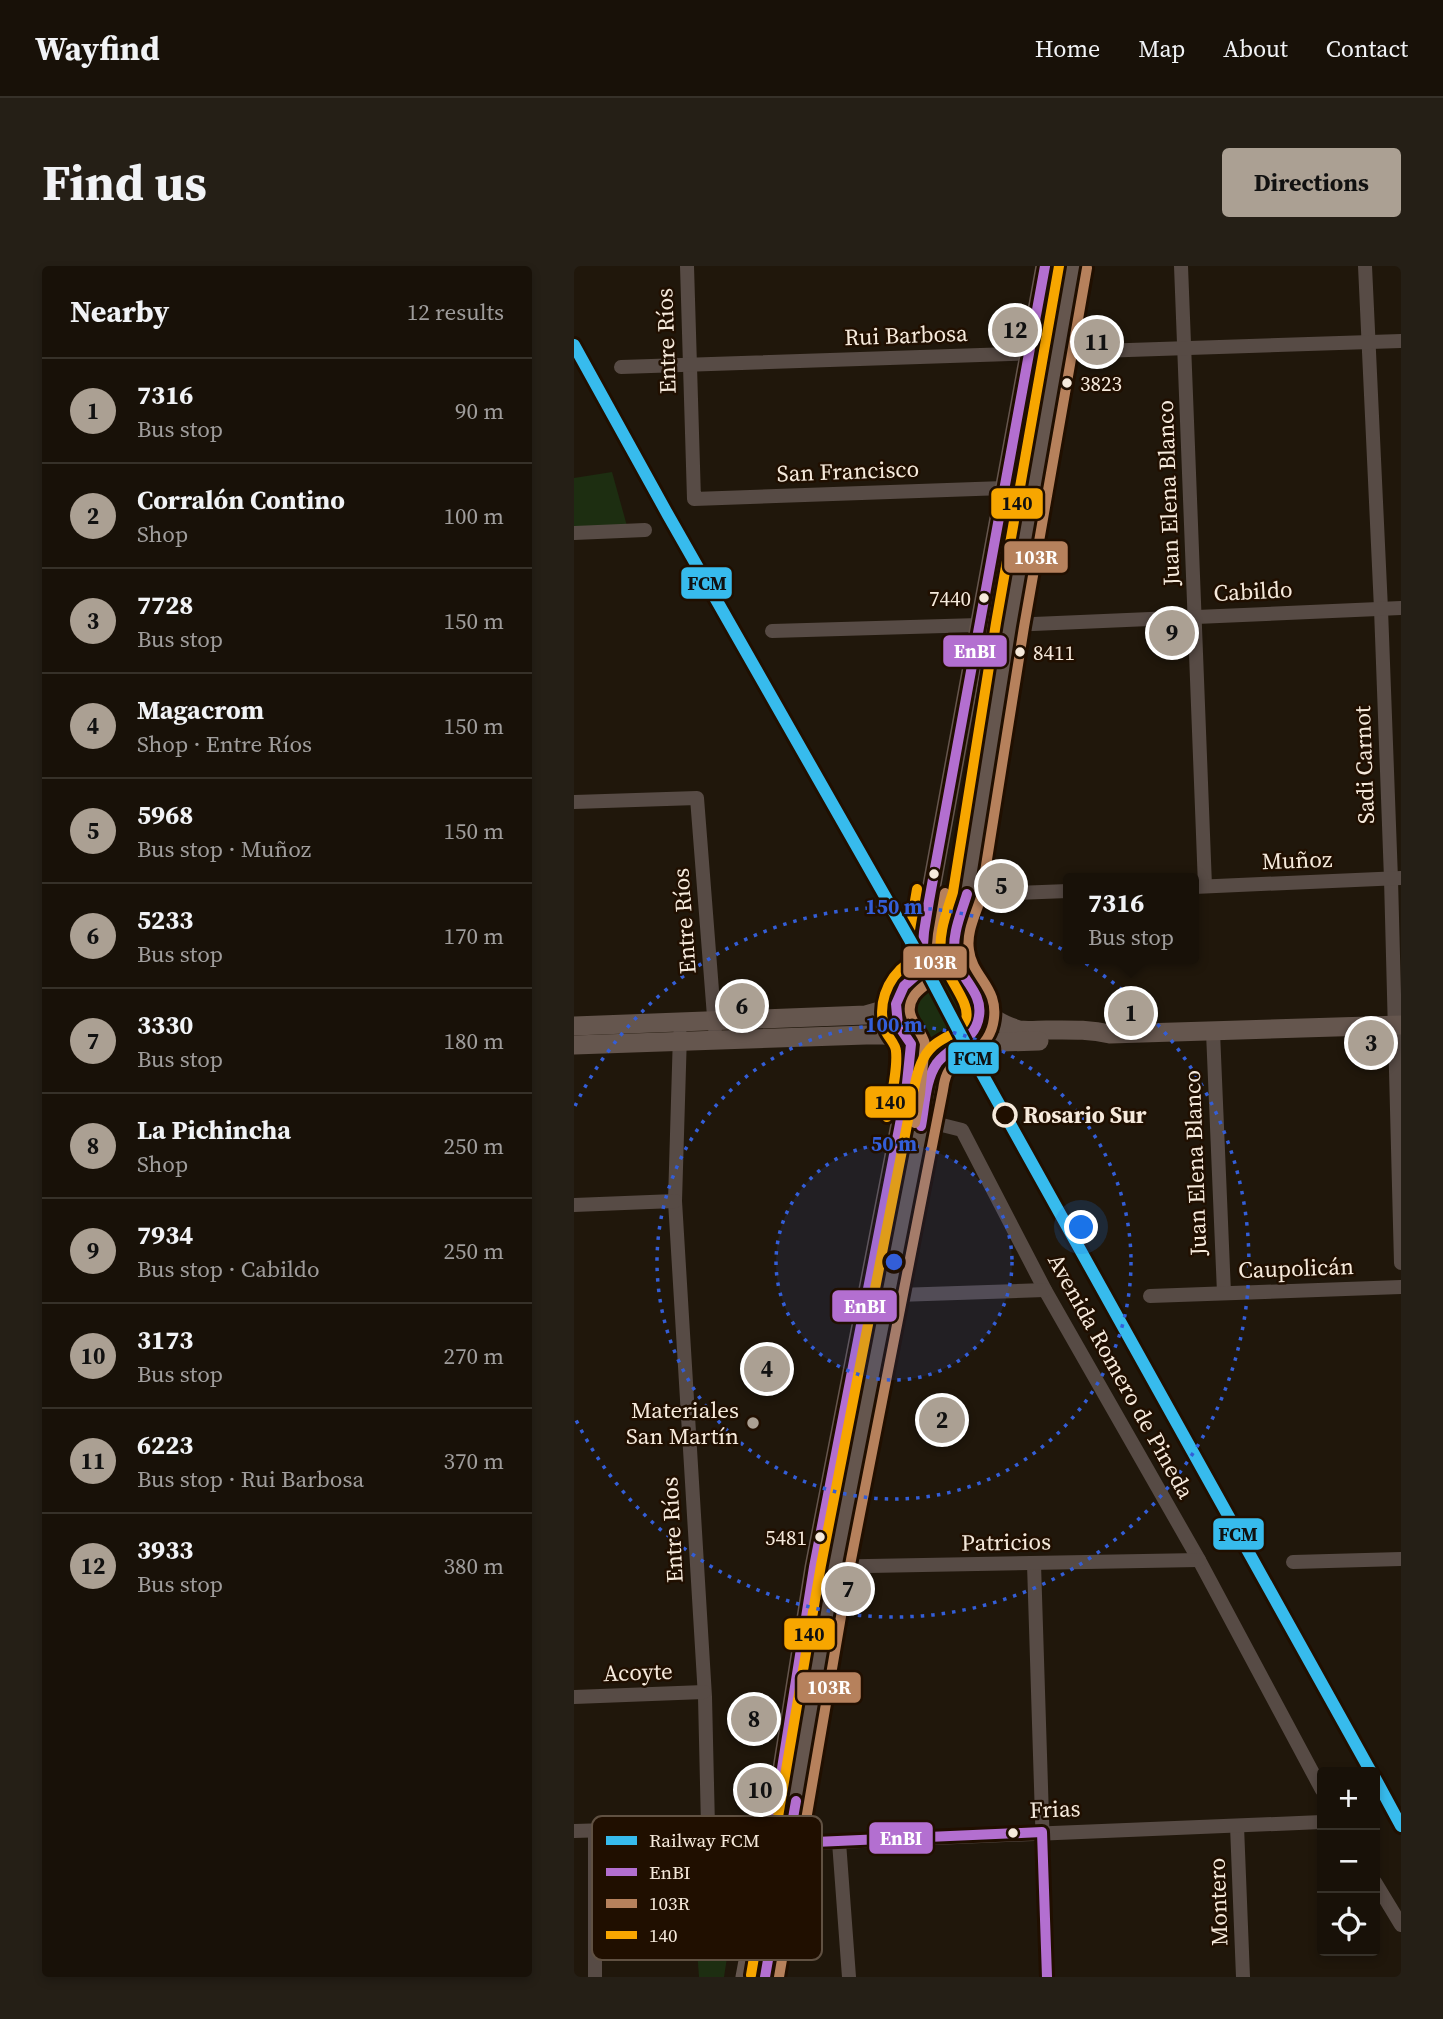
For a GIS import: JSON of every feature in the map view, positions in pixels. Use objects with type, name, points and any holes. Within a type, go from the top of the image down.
[{"type":"main road","points":[[921,971],[928,912],[1045,266]]},
{"type":"main road","points":[[1073,266],[1010,625],[967,895],[954,936],[956,959],[995,1019],[1018,1030],[1089,1030],[1110,1034]]},
{"type":"main road","points":[[715,1031],[866,1015],[887,1009],[906,982],[921,971],[940,968],[967,979]]},
{"type":"main road","points":[[783,1816],[814,1567],[906,1093],[909,1041],[898,1024],[895,1009],[899,993]]},
{"type":"main road","points":[[786,1816],[934,1067],[973,1035],[979,1023],[978,996]]},
{"type":"main road","points":[[574,1026],[680,1032],[884,1035],[909,1041],[929,1052],[956,1047],[1076,1039],[1110,1034],[1398,1025]]},
{"type":"main road","points":[[574,1045],[680,1032]]},
{"type":"main road","points":[[745,1977],[749,1960]]},
{"type":"street","name":"Entre Ríos","points":[[687,266],[694,499]]},
{"type":"street","name":"Juan Elena Blanco","points":[[1181,266],[1196,617],[1199,873]]},
{"type":"street","name":"Sadi Carnot","points":[[1365,266],[1396,879],[1401,1263]]},
{"type":"street","name":"Rui Barbosa","points":[[621,367],[1401,341]]},
{"type":"street","name":"San Francisco","points":[[694,499],[1004,488]]},
{"type":"street","points":[[574,533],[645,530]]},
{"type":"street","name":"Cabildo","points":[[772,631],[1010,625],[1401,608]]},
{"type":"street","name":"Entre Ríos","points":[[574,802],[697,798],[715,1031]]},
{"type":"street","name":"Muñoz","points":[[1199,887],[1396,879]]},
{"type":"street","points":[[967,895],[1063,891]]},
{"type":"street","name":"Entre Ríos","points":[[680,1032],[675,1200],[704,1692],[708,1816]]},
{"type":"street","name":"Juan Elena Blanco","points":[[1213,1032],[1224,1293]]},
{"type":"street","name":"Avenida Romero de Pineda","points":[[922,1120],[962,1130],[1045,1290],[1199,1560],[1317,1781]]},
{"type":"street","points":[[574,1205],[675,1200]]},
{"type":"street","name":"Caupolicán","points":[[1150,1296],[1401,1287]]},
{"type":"street","points":[[867,1296],[1045,1290]]},
{"type":"street","points":[[1293,1562],[1401,1559]]},
{"type":"street","name":"Patricios","points":[[814,1567],[1199,1560]]},
{"type":"street","points":[[1034,1564],[1047,1977]]},
{"type":"street","name":"Acoyte","points":[[574,1697],[704,1692]]},
{"type":"street","name":"Frias","points":[[822,1843],[1317,1822]]},
{"type":"street","name":"Montero","points":[[1237,1826],[1243,1977]]},
{"type":"street","name":"Frias","points":[[574,1831],[592,1830]]},
{"type":"street","points":[[839,1842],[849,1977]]},
{"type":"street","points":[[1380,1890],[1401,1925]]},
{"type":"green space","points":[[612,472],[627,526],[574,528],[574,478]]},
{"type":"green space","points":[[940,968],[978,996],[965,1043],[911,1044],[899,993]]},
{"type":"green space","points":[[698,1960],[727,1960],[724,1977],[699,1977]]},
{"type":"rail line","name":"FCM","points":[[574,345],[923,963],[1368,1767]]},
{"type":"rail line","name":"FCM","points":[[1380,1787],[1401,1826]]},
{"type":"transit line","name":"EnBI","points":[[774,1816],[814,1567],[906,1093],[911,1044],[898,1025],[896,1004],[904,986],[921,971],[929,901],[1045,266]]},
{"type":"transit line","name":"140","points":[[778,1816],[821,1565],[915,1084],[929,1050],[960,1028],[966,1019],[965,1005],[943,963],[941,939],[953,892],[996,623],[1059,266]]},
{"type":"transit line","name":"103R","points":[[807,1816],[849,1570],[944,1084],[951,1068],[983,1044],[993,1024],[993,1001],[971,960],[969,937],[981,897],[1024,627],[1087,268]]},
{"type":"transit line","name":"140","points":[[887,1117],[894,1084],[896,1051],[883,1023],[883,1003],[889,985],[908,963],[917,889]]},
{"type":"transit line","name":"103R","points":[[915,1123],[925,1044],[910,1010],[914,996],[934,975],[945,893]]},
{"type":"transit line","name":"EnBI","points":[[921,1126],[933,1070],[943,1057],[968,1037],[979,1016],[978,1000],[961,972],[954,949],[957,925],[967,894]]},
{"type":"transit line","name":"EnBI","points":[[793,1816],[796,1801]]},
{"type":"transit line","name":"EnBI","points":[[822,1842],[1042,1832],[1047,1977]]},
{"type":"transit line","name":"140","points":[[751,1975],[754,1960]]},
{"type":"transit line","name":"EnBI","points":[[765,1977],[768,1960]]},
{"type":"transit line","name":"103R","points":[[779,1977],[782,1960]]},
{"type":"place","name":"3933","points":[[1015,330]]},
{"type":"place","name":"6223","points":[[1097,342]]},
{"type":"place","name":"3823","points":[[1067,383]]},
{"type":"place","name":"7440","points":[[984,598]]},
{"type":"place","name":"7934","points":[[1172,633]]},
{"type":"place","name":"8411","points":[[1020,652]]},
{"type":"place","name":"5968","points":[[1001,886]]},
{"type":"place","name":"5233","points":[[742,1006]]},
{"type":"place","name":"7316","points":[[1131,1013]]},
{"type":"place","name":"7728","points":[[1371,1043]]},
{"type":"place","name":"Rosario Sur","points":[[1005,1115]]},
{"type":"place","name":"Magacrom","points":[[767,1369]]},
{"type":"place","name":"Corralón Contino","points":[[942,1420]]},
{"type":"place","name":"Materiales San Martín","points":[[753,1423]]},
{"type":"place","name":"5481","points":[[820,1537]]},
{"type":"place","name":"3330","points":[[848,1589]]},
{"type":"place","name":"La Pichincha","points":[[754,1719]]},
{"type":"place","name":"3173","points":[[760,1790]]}]
